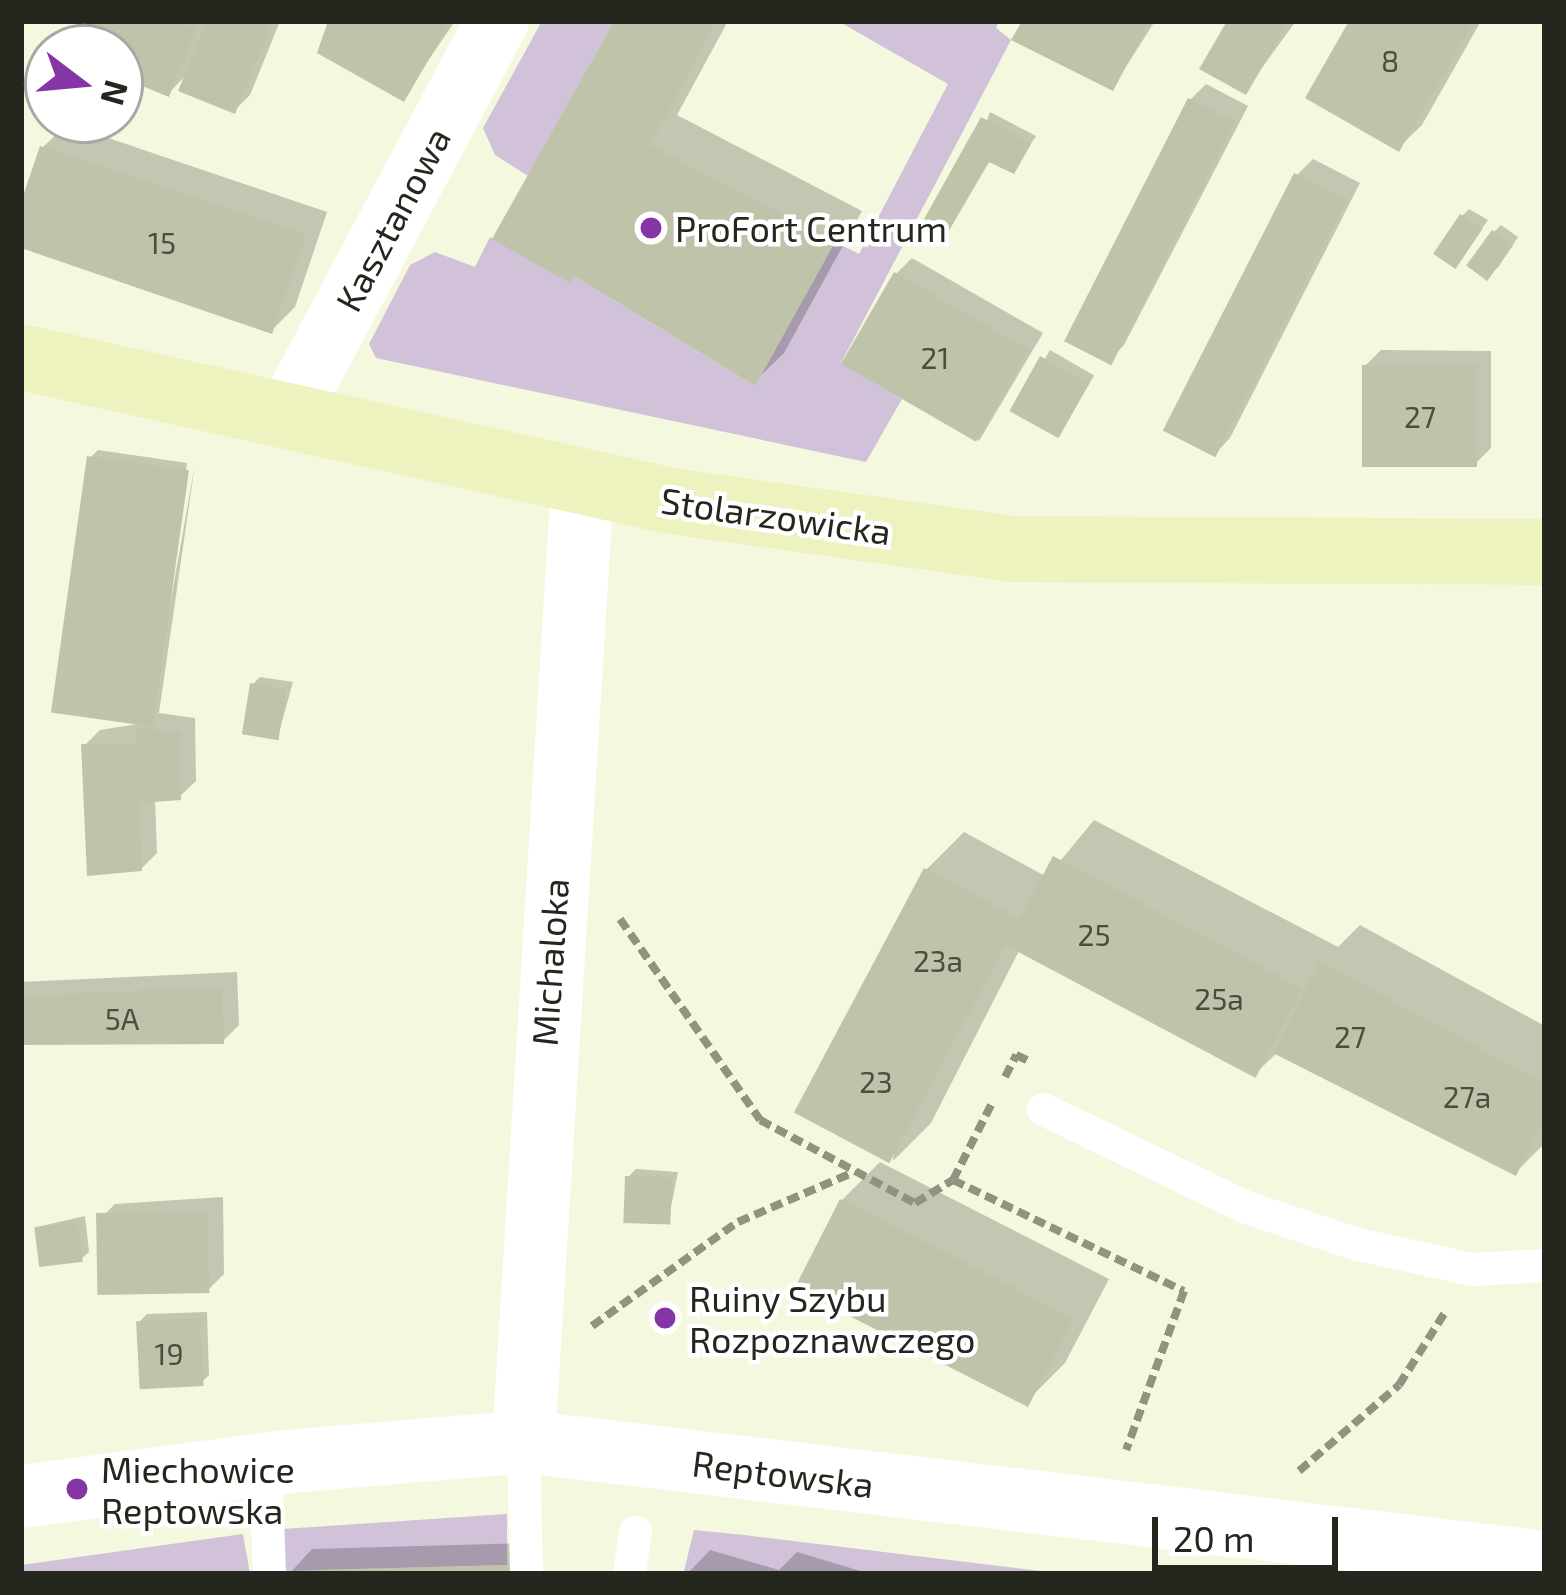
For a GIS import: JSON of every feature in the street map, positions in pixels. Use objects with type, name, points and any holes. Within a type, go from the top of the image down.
[{"type":"street","name":"Kasztanowa","points":[[286,418],[497,21]]},
{"type":"street","name":"Stolarzowicka","points":[[21,357],[582,484],[1014,549],[1545,552]]},
{"type":"street","name":"Michaloka","points":[[523,1441],[523,1375],[582,484]]},
{"type":"street","name":"Reptowska","points":[[21,1496],[266,1464],[523,1441],[1106,1513],[1285,1552],[1545,1562]]},
{"type":"lane","points":[[1043,1109],[1246,1208],[1472,1269],[1545,1265]]},
{"type":"lane","points":[[523,1441],[526,1574]]},
{"type":"lane","points":[[266,1464],[268,1574]]},
{"type":"lane","points":[[629,1574],[635,1531]]},
{"type":"path","points":[[557,829],[760,1120],[915,1203],[953,1180],[1184,1291],[1106,1513]]},
{"type":"path","points":[[523,1375],[738,1222],[854,1173]]},
{"type":"path","points":[[1285,1552],[1290,1479],[1399,1385],[1472,1269]]},
{"type":"shaded area","points":[[542,21],[614,21],[528,176],[495,155],[483,128]]},
{"type":"shaded area","points":[[838,21],[999,21],[996,28],[1011,40],[841,363],[902,399],[866,462],[376,358],[369,344],[410,265],[435,252],[475,267],[490,237],[569,282],[574,276],[755,386],[835,242],[859,254],[948,84]]},
{"type":"shaded area","points":[[507,1514],[507,1565],[285,1571],[283,1529]]},
{"type":"shaded area","points":[[694,1530],[1065,1574],[693,1574],[684,1571]]},
{"type":"shaded area","points":[[243,1534],[250,1574],[21,1574],[21,1565]]},
{"type":"building","points":[[177,21],[196,29],[169,97],[144,87],[144,24],[85,24]]},
{"type":"building","points":[[207,21],[271,26],[235,114],[178,91]]},
{"type":"building","points":[[328,21],[451,21],[404,102],[317,53]]},
{"type":"building","points":[[614,21],[700,21],[713,28],[650,145],[835,242],[755,386],[574,276],[570,283],[492,239]]},
{"type":"building","points":[[1022,21],[1150,21],[1113,91],[1011,40]]},
{"type":"building","points":[[1227,21],[1289,21],[1246,95],[1199,69]]},
{"type":"building","points":[[1349,21],[1474,21],[1399,152],[1305,98]]},
{"type":"building","points":[[1188,98],[1235,122],[1111,365],[1064,341]]},
{"type":"building","points":[[981,117],[1031,144],[1014,174],[989,162],[947,234],[923,221]]},
{"type":"building","points":[[40,146],[306,235],[272,334],[21,248],[21,202]]},
{"type":"building","points":[[1294,173],[1347,200],[1215,457],[1163,431]]},
{"type":"building","points":[[1460,214],[1482,229],[1456,269],[1433,254]]},
{"type":"building","points":[[1492,230],[1513,245],[1487,281],[1466,266]]},
{"type":"building","points":[[894,272],[1029,350],[976,442],[841,364]]},
{"type":"building","points":[[1040,356],[1089,383],[1058,438],[1009,411]]},
{"type":"building","points":[[1362,365],[1477,365],[1477,467],[1362,467]]},
{"type":"building","points":[[87,456],[189,470],[153,727],[51,712]]},
{"type":"building","points":[[250,683],[287,689],[278,740],[242,734]]},
{"type":"building","points":[[136,727],[181,733],[181,800],[140,803],[142,871],[87,876],[81,744],[136,743]]},
{"type":"building","points":[[1053,856],[1303,989],[1255,1078],[1006,945]]},
{"type":"building","points":[[924,868],[1019,919],[889,1163],[794,1113]]},
{"type":"building","points":[[1320,961],[1545,1084],[1545,1117],[1516,1176],[1273,1053]]},
{"type":"building","points":[[222,987],[224,1044],[21,1045],[21,996]]},
{"type":"building","points":[[625,1176],[672,1178],[670,1225],[623,1223]]},
{"type":"building","points":[[840,1199],[1073,1318],[1028,1407],[795,1288]]},
{"type":"building","points":[[208,1211],[209,1293],[97,1295],[96,1213]]},
{"type":"building","points":[[78,1222],[83,1262],[39,1267],[34,1227]]},
{"type":"building","points":[[200,1318],[204,1386],[140,1389],[136,1321]]},
{"type":"building","points":[[507,1565],[507,1574],[316,1574],[316,1570]]},
{"type":"place","name":"ProFort Centrum","points":[[651,228]]},
{"type":"place","name":"Ruiny Szybu Rozpoznawczego","points":[[665,1318]]},
{"type":"place","name":"Miechowice Reptowska","points":[[77,1489]]}]
